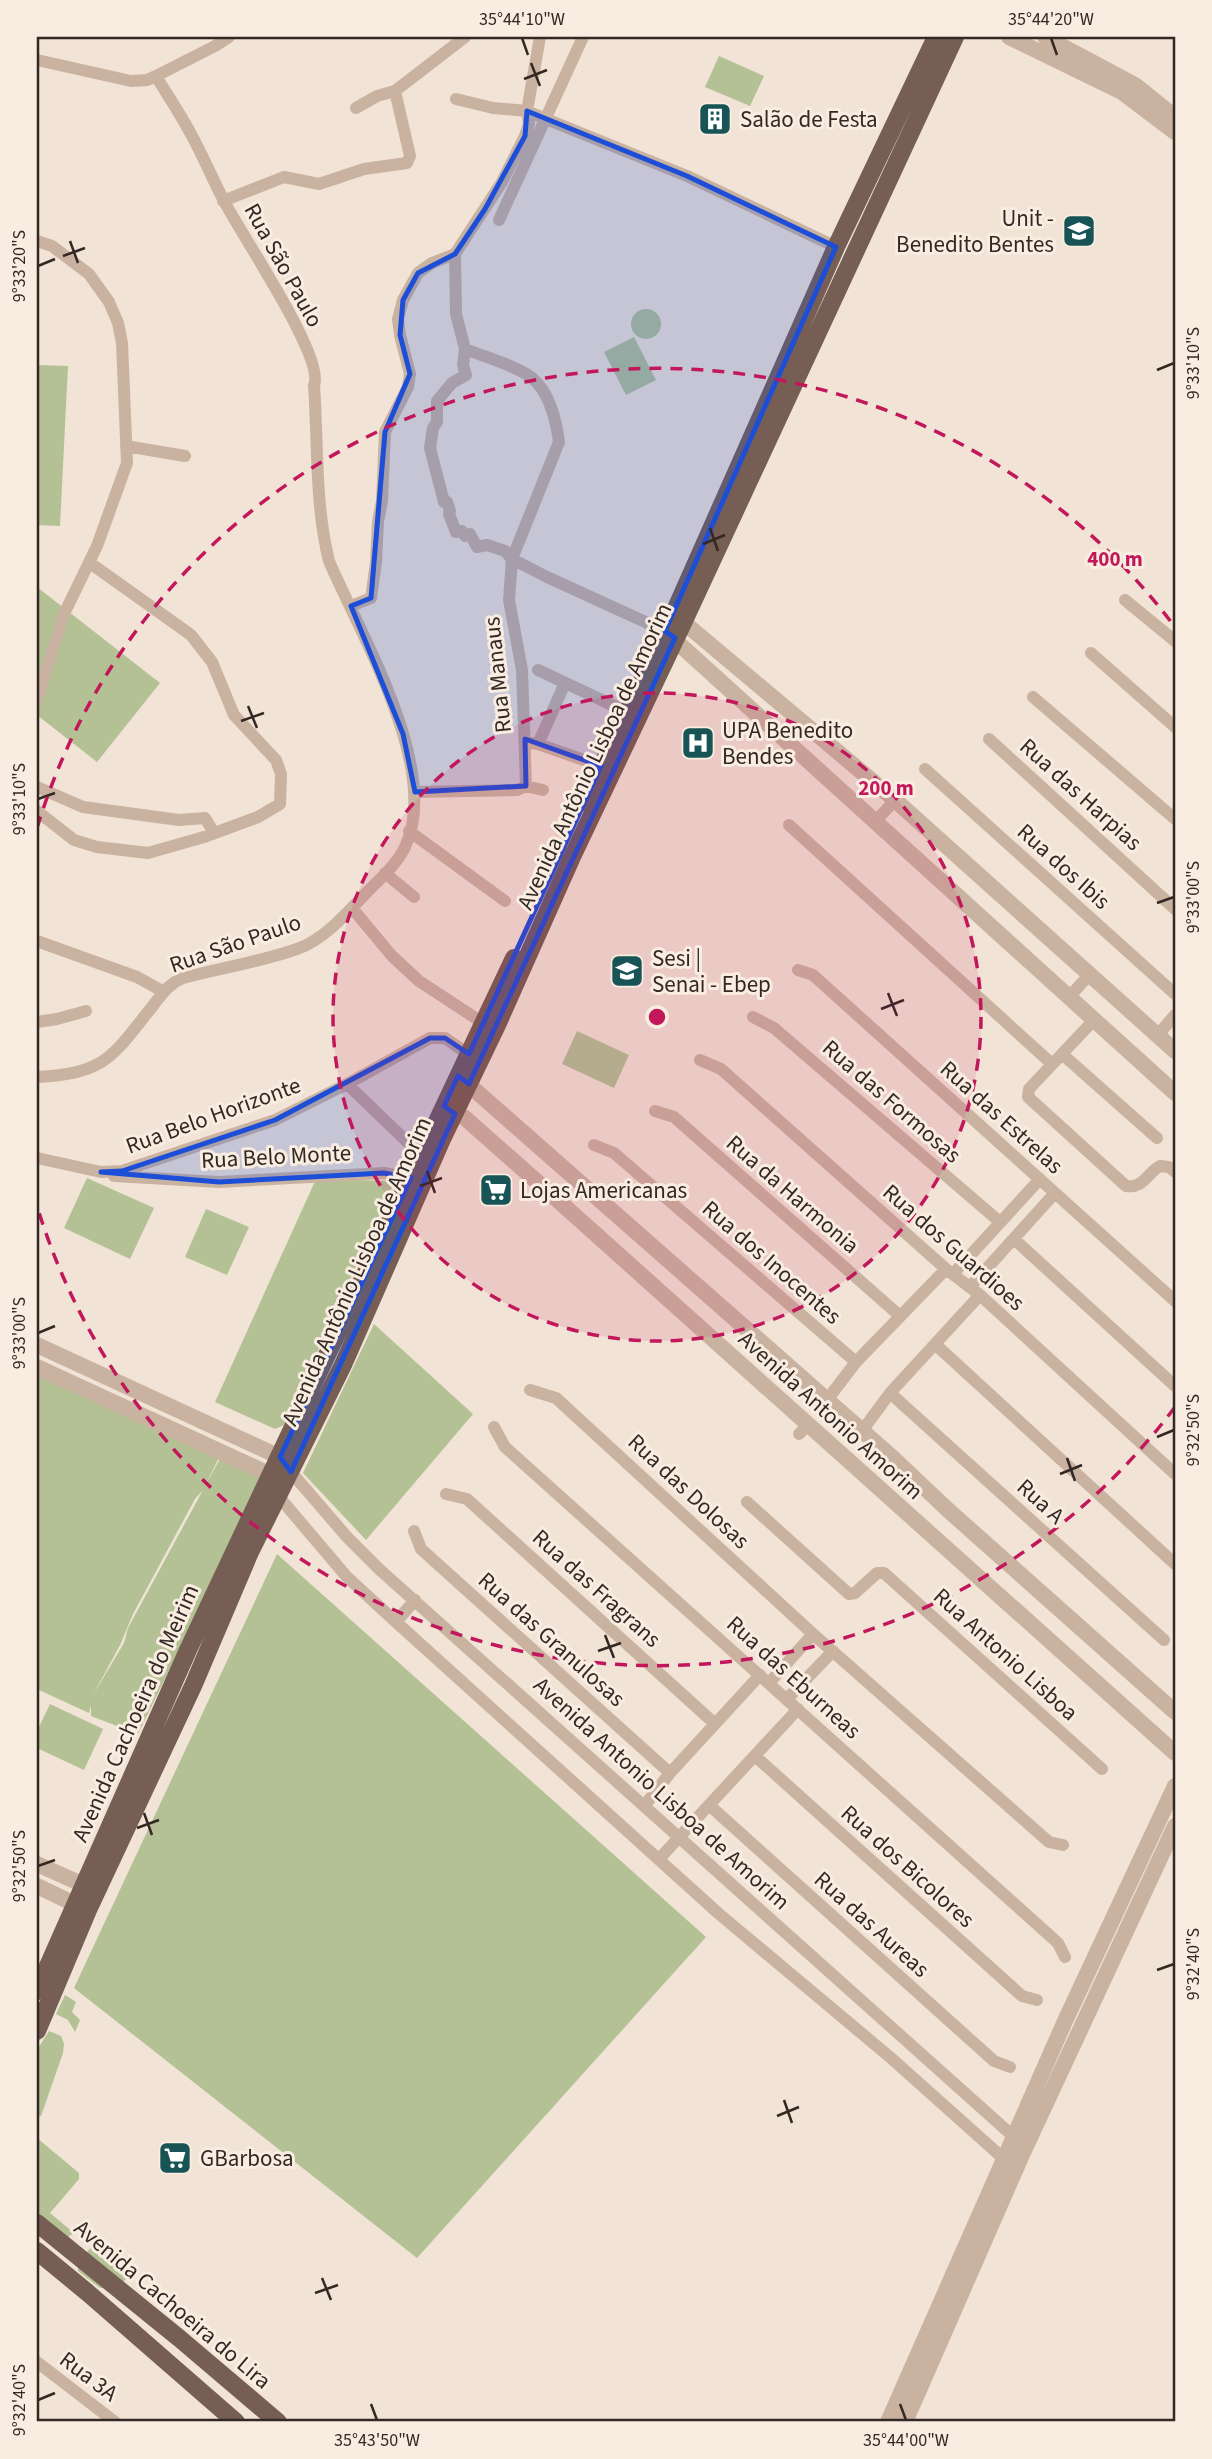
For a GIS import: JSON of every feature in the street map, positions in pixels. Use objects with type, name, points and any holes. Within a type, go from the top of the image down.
[{"type":"main road","name":"Avenida Antônio Lisboa de Amorim","points":[[279,1497],[285,1464],[411,1178],[449,1110],[571,859],[836,247],[936,37]]},
{"type":"main road","name":"Avenida Antônio Lisboa de Amorim","points":[[464,1080],[468,1054],[537,912],[601,766],[674,626],[955,37]]},
{"type":"main road","name":"Avenida Antônio Lisboa de Amorim","points":[[285,1464],[348,1353],[449,1110]]},
{"type":"main road","name":"Avenida Cachoeira do Meirim","points":[[91,1888],[188,1650],[271,1475],[285,1464]]},
{"type":"main road","name":"Avenida Cachoeira do Meirim","points":[[37,1991],[192,1686],[250,1552],[279,1497]]},
{"type":"main road","name":"Avenida Cachoeira do Meirim","points":[[37,2031],[82,1907]]},
{"type":"main road","name":"Avenida Cachoeira do Lira","points":[[37,2223],[278,2422]]},
{"type":"main road","name":"Avenida Cachoeira do Lira","points":[[37,2251],[89,2293],[223,2418]]},
{"type":"street","points":[[37,60],[131,81],[147,80],[229,37]]},
{"type":"street","points":[[356,108],[377,96],[395,91],[465,37]]},
{"type":"street","points":[[540,37],[527,111],[529,124],[502,182],[455,254],[456,314],[465,349],[463,365],[466,375],[452,383],[437,401],[437,422],[433,428],[430,448],[444,502],[447,502],[456,532],[462,531],[465,536],[470,534],[477,547],[487,545],[505,551],[512,559],[674,626],[895,800],[1175,1051]]},
{"type":"street","points":[[499,220],[583,37]]},
{"type":"street","points":[[1009,37],[1122,92],[1175,132]]},
{"type":"street","points":[[1045,37],[1135,85],[1175,117]]},
{"type":"street","name":"Rua São Paulo","points":[[37,941],[137,978],[164,992],[170,984],[183,978],[299,948],[352,908],[385,873],[405,848],[415,809],[415,792],[402,734],[351,606],[329,561],[323,538],[314,385],[317,379],[314,362],[279,295],[223,201],[192,136],[156,75]]},
{"type":"street","points":[[223,201],[284,177],[319,184],[364,169],[407,163],[410,156],[395,91]]},
{"type":"street","points":[[456,99],[493,108],[527,111],[687,176],[836,247]]},
{"type":"street","points":[[37,241],[52,246],[89,274],[109,302],[118,323],[122,343],[127,463],[90,563],[64,614],[41,677],[37,700]]},
{"type":"street","points":[[351,606],[371,598],[382,501],[385,432],[408,387],[410,374],[398,318],[403,300],[418,273],[432,263],[455,254]]},
{"type":"street","name":"Rua Manaus","points":[[465,349],[531,377],[548,400],[556,424],[558,449],[512,559],[509,600],[532,743],[526,786]]},
{"type":"street","points":[[126,446],[186,456]]},
{"type":"street","points":[[37,811],[74,840],[97,847],[148,853],[258,817],[280,804],[281,774],[276,760],[234,715],[212,662],[201,646],[191,635],[90,563]]},
{"type":"street","points":[[1125,600],[1175,641]]},
{"type":"street","points":[[674,626],[874,822],[1175,1093]]},
{"type":"street","points":[[1091,653],[1175,727]]},
{"type":"street","points":[[538,670],[627,712]]},
{"type":"street","points":[[565,683],[532,743],[601,766]]},
{"type":"street","points":[[1033,697],[1175,819]]},
{"type":"street","name":"Rua das Harpias","points":[[989,739],[1175,909]]},
{"type":"street","name":"Rua dos Ibis","points":[[925,769],[1175,994]]},
{"type":"street","points":[[415,792],[517,790],[526,786],[543,790]]},
{"type":"street","points":[[37,787],[83,807],[179,820],[205,818],[214,833]]},
{"type":"street","points":[[874,822],[895,800]]},
{"type":"street","points":[[789,825],[1052,1064]]},
{"type":"street","points":[[409,831],[505,901]]},
{"type":"street","points":[[385,873],[414,897]]},
{"type":"street","points":[[352,908],[392,956],[419,982],[483,1023]]},
{"type":"street","name":"Rua das Estrelas","points":[[798,970],[813,975],[1175,1301]]},
{"type":"street","points":[[1070,996],[1091,973]]},
{"type":"street","points":[[37,1077],[76,1073],[104,1061],[121,1046],[164,992]]},
{"type":"street","points":[[37,1022],[57,1020],[86,1011]]},
{"type":"street","points":[[1158,1035],[1175,1016]]},
{"type":"street","name":"Rua das Formosas","points":[[753,1017],[774,1028],[1000,1222]]},
{"type":"street","points":[[1094,1020],[1029,1089],[1028,1097],[1126,1186],[1139,1185],[1160,1166],[1169,1167],[1175,1172]]},
{"type":"street","name":"Rua Belo Horizonte","points":[[37,1158],[101,1172],[122,1171],[275,1120],[436,1036],[445,1038],[468,1054]]},
{"type":"street","points":[[1062,1054],[1157,1138]]},
{"type":"street","name":"Rua dos Guardioes","points":[[700,1060],[721,1069],[975,1291],[1175,1474]]},
{"type":"street","name":"Avenida Antonio Amorim","points":[[464,1080],[1175,1712]]},
{"type":"street","points":[[347,1084],[422,1156]]},
{"type":"street","name":"Avenida Antonio Amorim","points":[[449,1110],[465,1118],[736,1360],[803,1430],[928,1532],[1175,1752]]},
{"type":"street","name":"Rua da Harmonia","points":[[655,1111],[674,1117],[900,1316]]},
{"type":"street","name":"Rua dos Inocentes","points":[[594,1145],[614,1153],[856,1362]]},
{"type":"street","points":[[543,1187],[564,1167]]},
{"type":"street","name":"Rua Belo Monte","points":[[101,1172],[132,1178],[209,1182],[384,1173],[411,1178]]},
{"type":"street","name":"Avenida Antonio Amorim","points":[[827,1401],[856,1362],[900,1316],[1000,1222],[1040,1179]]},
{"type":"street","name":"Avenida Antonio Amorim","points":[[862,1431],[890,1393],[936,1345],[975,1291],[1055,1193]]},
{"type":"street","points":[[1015,1240],[1175,1386]]},
{"type":"street","points":[[736,1360],[756,1338]]},
{"type":"street","points":[[37,1345],[285,1464]]},
{"type":"street","points":[[936,1345],[1175,1564]]},
{"type":"street","points":[[37,1367],[271,1475],[279,1497],[347,1577],[718,1913],[891,2058],[1004,2159]]},
{"type":"street","name":"Rua das Dolosas","points":[[530,1390],[556,1398],[813,1634],[1049,1842],[1063,1845]]},
{"type":"street","name":"Rua A","points":[[890,1393],[1164,1640]]},
{"type":"street","name":"Rua das Eburneas","points":[[494,1427],[505,1447],[1058,1943],[1065,1957]]},
{"type":"street","name":"Avenida Antonio Lisboa de Amorim","points":[[285,1464],[379,1569],[1014,2137]]},
{"type":"street","name":"Rua das Fragrans","points":[[446,1494],[467,1499],[714,1723]]},
{"type":"street","name":"Rua Antonio Lisboa","points":[[747,1502],[849,1594],[855,1593],[877,1573],[882,1572],[1102,1769]]},
{"type":"street","points":[[928,1532],[948,1510]]},
{"type":"street","name":"Rua das Granulosas","points":[[414,1531],[421,1549],[670,1773]]},
{"type":"street","points":[[396,1622],[415,1600]]},
{"type":"street","points":[[645,1805],[714,1723],[813,1634]]},
{"type":"street","points":[[787,1699],[833,1650]]},
{"type":"street","points":[[659,1859],[798,1709]]},
{"type":"street","name":"Rua dos Bicolores","points":[[755,1756],[1022,1996],[1037,2000]]},
{"type":"street","points":[[888,2422],[1065,2021],[1175,1786]]},
{"type":"street","name":"Rua das Aureas","points":[[709,1805],[994,2062],[1010,2067]]},
{"type":"street","points":[[905,2422],[1021,2157],[1175,1826]]},
{"type":"street","points":[[37,1864],[91,1888]]},
{"type":"street","points":[[37,1886],[82,1907]]},
{"type":"street","name":"Rua 3A","points":[[37,2362],[115,2422]]},
{"type":"highlighted area","points":[[527,111],[687,176],[836,247],[665,631],[675,638],[469,1084],[458,1076],[444,1106],[455,1114],[291,1472],[280,1457],[411,1178],[384,1173],[219,1182],[101,1172],[122,1171],[275,1120],[430,1038],[445,1038],[469,1054],[601,766],[525,739],[526,786],[415,792],[403,734],[351,606],[371,598],[385,432],[410,374],[400,335],[403,300],[418,273],[455,254],[485,209],[525,136]]},
{"type":"green space","points":[[719,56],[764,76],[750,106],[705,87]]},
{"type":"green space","points":[[646,309],[657,313],[661,324],[657,335],[646,339],[635,335],[631,324],[635,313]]},
{"type":"green space","points":[[634,337],[656,380],[626,395],[604,352]]},
{"type":"green space","points":[[37,365],[68,366],[60,526],[37,525]]},
{"type":"green space","points":[[37,587],[160,683],[97,762],[37,715]]},
{"type":"green space","points":[[577,1031],[629,1055],[614,1088],[562,1064]]},
{"type":"green space","points":[[87,1178],[154,1208],[130,1259],[64,1228]]},
{"type":"green space","points":[[316,1179],[392,1181],[393,1185],[284,1425],[275,1429],[215,1402]]},
{"type":"green space","points":[[206,1209],[249,1227],[227,1275],[185,1257]]},
{"type":"green space","points":[[374,1324],[473,1414],[366,1540],[303,1473]]},
{"type":"green space","points":[[37,1373],[221,1454],[204,1487],[224,1452],[265,1474],[138,1734],[91,1716],[91,1706],[89,1713],[37,1689]],"holes":[[[203,1490],[128,1628],[124,1643],[93,1695],[133,1614],[195,1499]]]},
{"type":"green space","points":[[277,1554],[706,1937],[417,2258],[74,1988]]},
{"type":"green space","points":[[50,1704],[103,1729],[84,1770],[37,1748],[37,1731]]},
{"type":"green space","points":[[65,1995],[76,2002],[72,2012],[80,2020],[75,2032],[68,2020],[56,2014]]},
{"type":"green space","points":[[49,2031],[61,2036],[63,2053],[41,2116],[37,2117],[37,2050]]},
{"type":"green space","points":[[37,2138],[79,2173],[79,2179],[50,2213],[74,2233],[62,2241],[37,2228]]},
{"type":"green space","points":[[91,2247],[127,2278],[120,2285],[100,2288],[78,2271],[78,2264]]},
{"type":"place","name":"Salão de Festa","points":[[715,119]]},
{"type":"place","name":"Unit - Benedito Bentes","points":[[1079,231]]},
{"type":"place","name":"UPA Benedito Bendes","points":[[698,743]]},
{"type":"place","name":"Sesi | Senai - Ebep","points":[[627,971]]},
{"type":"place","name":"Lojas Americanas","points":[[496,1190]]},
{"type":"place","name":"GBarbosa","points":[[175,2158]]}]
